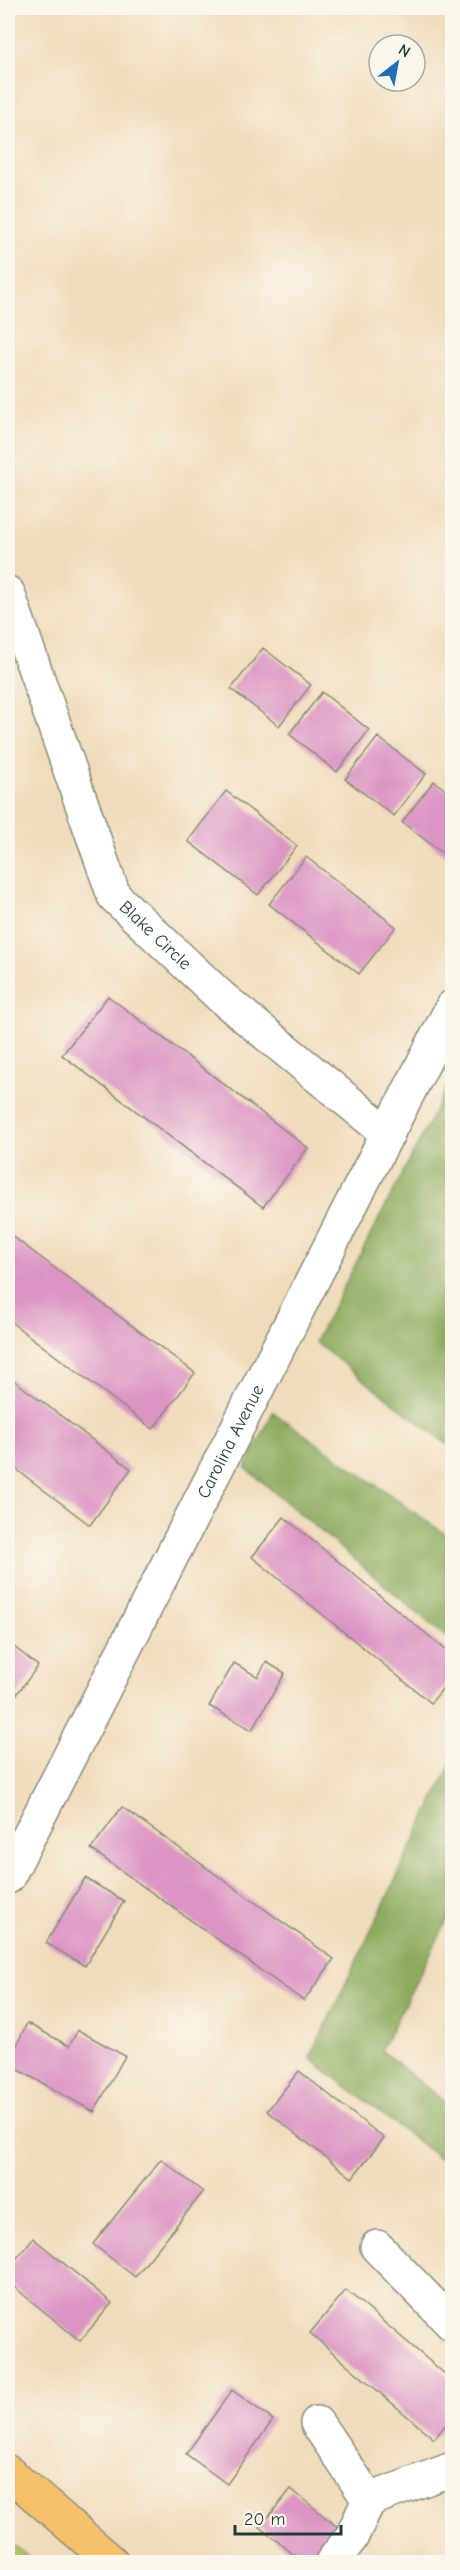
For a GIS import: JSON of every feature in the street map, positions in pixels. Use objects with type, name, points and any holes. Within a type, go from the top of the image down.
[{"type":"main road","points":[[8,2472],[112,2562]]},
{"type":"street","name":"Blake Circle","points":[[8,593],[114,896],[221,997],[388,1134]]},
{"type":"street","name":"Carolina Avenue","points":[[8,1877],[453,1007]]},
{"type":"street","points":[[377,2247],[453,2324]]},
{"type":"street","points":[[317,2423],[369,2500]]},
{"type":"street","points":[[332,2562],[351,2538],[369,2500],[453,2469]]},
{"type":"green space","points":[[452,1078],[452,1448],[315,1342]]},
{"type":"green space","points":[[273,1412],[452,1539],[452,1642],[246,1468]]},
{"type":"green space","points":[[452,1762],[452,1911],[381,2050],[452,2108],[452,2168],[310,2058]]},
{"type":"green space","points":[[8,2541],[34,2562],[8,2562]]},
{"type":"building","points":[[263,648],[311,685],[279,726],[231,689]]},
{"type":"building","points":[[322,692],[369,730],[337,772],[289,734]]},
{"type":"building","points":[[378,737],[426,774],[394,816],[345,779]]},
{"type":"building","points":[[434,781],[452,795],[452,856],[450,859],[402,822]]},
{"type":"building","points":[[226,791],[297,846],[258,895],[188,841]]},
{"type":"building","points":[[306,857],[396,927],[359,974],[269,904]]},
{"type":"building","points":[[108,996],[308,1148],[263,1207],[62,1055]]},
{"type":"building","points":[[8,1233],[195,1373],[153,1429],[8,1320]]},
{"type":"building","points":[[8,1376],[131,1469],[90,1525],[8,1463]]},
{"type":"building","points":[[284,1517],[452,1655],[452,1677],[431,1703],[252,1557]]},
{"type":"building","points":[[8,1642],[38,1666],[8,1706]]},
{"type":"building","points":[[266,1662],[285,1673],[252,1730],[209,1706],[234,1663],[258,1677]]},
{"type":"building","points":[[122,1807],[334,1959],[304,2001],[91,1849]]},
{"type":"building","points":[[85,1878],[124,1901],[85,1966],[46,1943]]},
{"type":"building","points":[[27,2023],[69,2046],[78,2030],[125,2056],[94,2112],[8,2064]]},
{"type":"building","points":[[299,2071],[384,2138],[352,2178],[267,2111]]},
{"type":"building","points":[[161,2159],[203,2192],[135,2277],[93,2244]]},
{"type":"building","points":[[33,2238],[112,2303],[80,2341],[8,2282],[8,2269]]},
{"type":"building","points":[[346,2290],[452,2380],[452,2417],[434,2439],[310,2333]]},
{"type":"building","points":[[232,2390],[273,2420],[227,2484],[186,2454]]},
{"type":"building","points":[[291,2489],[347,2535],[324,2562],[303,2562],[260,2527]]}]
